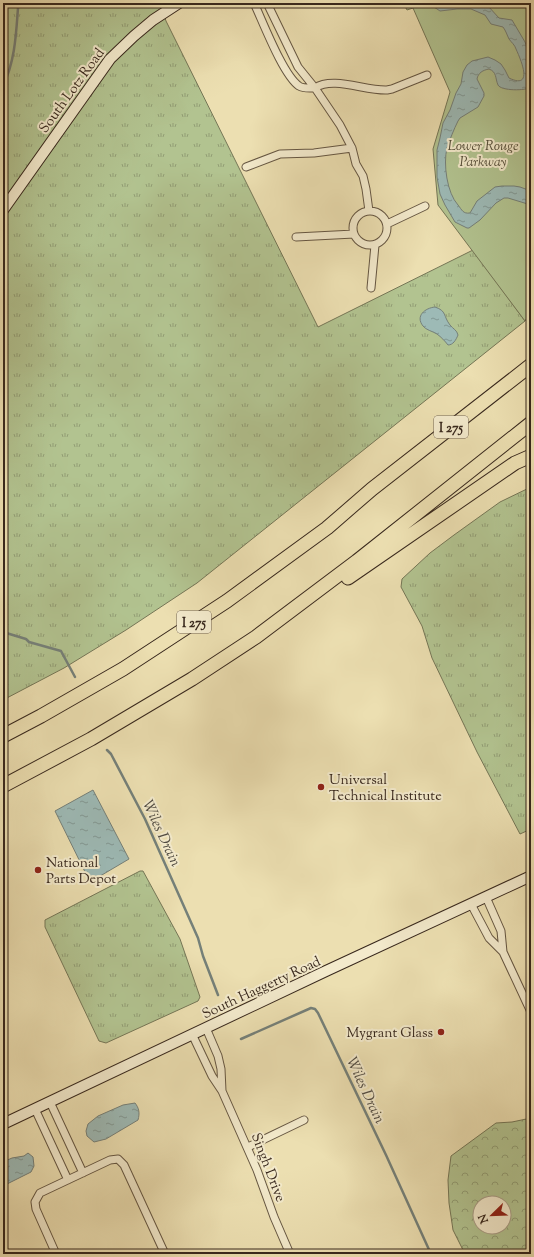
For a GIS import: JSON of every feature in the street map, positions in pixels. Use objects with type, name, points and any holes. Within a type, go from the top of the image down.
[{"type":"highway","points":[[372,489],[410,454],[531,355]]},
{"type":"highway","name":"I 275","points":[[3,736],[123,669],[227,601],[327,528],[372,489],[531,365]]},
{"type":"highway","points":[[3,786],[92,739],[192,679],[256,637],[357,561],[531,423]]},
{"type":"highway","points":[[273,625],[314,603],[515,463],[531,456]]},
{"type":"main road","name":"South Lotz Road","points":[[3,210],[110,59],[153,20],[179,3]]},
{"type":"main road","name":"South Haggerty Road","points":[[3,1124],[531,876]]},
{"type":"street","points":[[254,3],[283,65],[290,76],[303,88],[315,88],[321,84],[335,83],[387,90],[427,75]]},
{"type":"street","points":[[267,3],[298,68],[315,88],[340,125],[352,148],[356,164],[364,182],[369,211]]},
{"type":"street","points":[[246,167],[280,154],[314,153],[352,148]]},
{"type":"street","points":[[387,224],[425,206]]},
{"type":"street","points":[[369,211],[380,214],[387,224],[384,239],[375,245],[365,245],[360,243],[354,234],[353,229],[355,219],[364,212],[369,211]]},
{"type":"street","points":[[296,237],[354,234]]},
{"type":"street","points":[[371,288],[375,245]]},
{"type":"street","points":[[486,897],[501,931],[503,952],[531,1012]]},
{"type":"street","points":[[471,904],[489,938],[503,952]]},
{"type":"street","name":"Singh Drive","points":[[206,1028],[218,1056],[221,1069],[222,1091]]},
{"type":"street","name":"Singh Drive","points":[[192,1034],[212,1076],[222,1091],[248,1148],[274,1217],[290,1254]]},
{"type":"street","points":[[50,1102],[83,1173]]},
{"type":"street","points":[[35,1109],[68,1180]]},
{"type":"street","points":[[248,1148],[304,1120]]},
{"type":"street","points":[[56,1254],[36,1209],[35,1202],[40,1193],[110,1160],[118,1159],[124,1165],[165,1254]]},
{"type":"green space","points":[[3,3],[160,3],[166,21],[318,327],[473,250],[525,321],[197,583],[126,630],[64,668],[3,700]]},
{"type":"green space","name":"Lower Rouge Parkway","points":[[403,3],[526,3],[531,13],[531,311],[525,321],[438,205],[433,149],[450,92],[413,8],[407,10]]},
{"type":"green space","points":[[531,487],[531,829],[520,834],[477,752],[432,658],[422,626],[401,587],[402,579],[430,553],[500,502]]},
{"type":"green space","points":[[140,871],[143,871],[180,939],[200,997],[198,1001],[106,1043],[99,1041],[45,927],[45,920]]},
{"type":"green space","points":[[531,1118],[531,1254],[465,1254],[453,1230],[449,1203],[448,1180],[451,1156],[496,1123],[512,1122]]},
{"type":"water","points":[[431,3],[475,3],[488,6],[499,18],[512,20],[525,42],[531,58],[531,87],[528,88],[514,90],[500,87],[492,70],[487,69],[480,73],[477,79],[484,96],[478,107],[460,118],[458,121],[447,148],[445,162],[451,193],[454,200],[464,212],[470,213],[477,201],[495,187],[502,186],[520,187],[531,191],[531,205],[504,198],[496,203],[480,220],[469,228],[455,222],[440,194],[437,177],[437,150],[443,123],[461,84],[463,72],[467,65],[472,61],[488,57],[495,60],[501,64],[509,78],[517,81],[524,77],[523,66],[514,45],[503,27],[491,24],[485,15],[471,9],[440,11]]},
{"type":"water","points":[[435,307],[443,312],[448,322],[458,335],[451,344],[448,345],[437,334],[424,327],[421,322],[420,319],[422,313]]},
{"type":"water","points":[[93,790],[129,859],[90,882],[55,811]]},
{"type":"water","points":[[135,1103],[139,1111],[138,1120],[106,1139],[94,1142],[87,1136],[86,1131],[88,1124],[98,1116],[123,1105]]},
{"type":"water","points":[[28,1153],[33,1157],[34,1166],[31,1172],[3,1186],[3,1162],[12,1158],[24,1156]]},
{"type":"waterway","points":[[3,86],[10,67],[16,38],[18,8],[20,3]]},
{"type":"waterway","name":"Wiles Drain","points":[[3,632],[26,639],[29,642],[61,651],[75,677]]},
{"type":"waterway","name":"Wiles Drain","points":[[107,750],[111,754],[145,819],[198,938],[203,956],[218,995]]},
{"type":"waterway","name":"Wiles Drain","points":[[241,1039],[311,1008],[315,1009],[386,1155],[431,1254]]},
{"type":"place","name":"Universal Technical Institute","points":[[321,787]]},
{"type":"place","name":"National Parts Depot","points":[[38,870]]},
{"type":"place","name":"Mygrant Glass","points":[[441,1032]]}]
